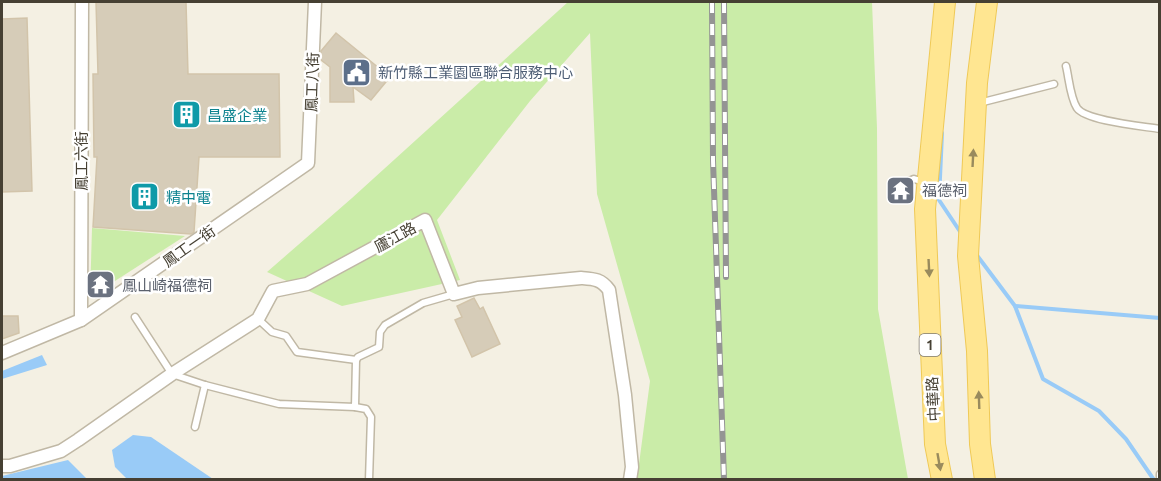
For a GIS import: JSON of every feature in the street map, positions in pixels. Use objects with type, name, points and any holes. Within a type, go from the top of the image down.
[{"type":"main road","name":"中華路","points":[[942,480],[935,444],[925,209],[916,181],[945,2]]},
{"type":"main road","points":[[985,480],[980,444],[977,351],[968,256],[976,103],[987,2]]},
{"type":"street","name":"鳳工六街","points":[[81,320],[82,2]]},
{"type":"street","name":"鳳工八街","points":[[308,163],[315,2]]},
{"type":"street","name":"鳳工一街","points":[[2,353],[81,320],[308,163]]},
{"type":"street","name":"廬江路","points":[[2,466],[10,466],[61,451],[172,374],[258,319],[273,291],[307,284],[425,220],[454,294]]},
{"type":"street","points":[[454,294],[478,288],[581,278],[596,279],[603,283],[609,290],[626,395],[632,466],[630,480]]},
{"type":"lane","points":[[1066,66],[1075,105],[1079,111],[1100,120],[1160,129]]},
{"type":"lane","points":[[976,103],[1054,84]]},
{"type":"lane","points":[[355,407],[356,360],[379,348],[380,332],[385,325],[423,303],[454,294]]},
{"type":"lane","points":[[135,317],[172,374],[279,404],[366,409],[371,417],[369,480]]},
{"type":"lane","points":[[258,319],[272,332],[286,336],[297,352],[356,360]]},
{"type":"lane","points":[[195,427],[205,385]]},
{"type":"green space","points":[[568,2],[872,2],[877,128],[878,309],[908,479],[637,479],[650,381],[597,194],[590,33],[530,101],[437,220],[460,280],[342,306],[267,272]]},
{"type":"green space","points":[[92,228],[185,236],[90,297]]},
{"type":"water","points":[[42,355],[47,365],[2,379],[2,371]]},
{"type":"water","points":[[133,435],[151,437],[213,479],[127,479],[115,467],[112,450]]},
{"type":"water","points":[[68,460],[87,479],[2,479],[2,476]]},
{"type":"building","points":[[96,2],[186,2],[188,74],[279,74],[280,157],[199,157],[194,232],[191,234],[93,227],[97,157],[94,157],[93,74],[98,74]]},
{"type":"building","points":[[27,18],[32,191],[2,192],[2,19]]},
{"type":"building","name":"新竹縣工業園區聯合服務中心","points":[[336,33],[390,77],[371,100],[353,87],[354,102],[330,102],[330,67],[321,60],[321,51]]},
{"type":"building","name":"鳳山崎福德祠","points":[[105,272],[114,286],[96,298],[89,287],[89,282]]},
{"type":"building","points":[[474,298],[480,309],[483,307],[500,344],[472,357],[455,320],[462,317],[457,306]]},
{"type":"building","points":[[2,316],[18,316],[19,333],[2,339]]},
{"type":"waterway","points":[[942,133],[939,200],[961,233]]},
{"type":"waterway","points":[[976,254],[1015,306],[1043,379],[1099,411],[1126,439],[1154,480]]},
{"type":"waterway","points":[[1015,306],[1160,318]]},
{"type":"railway","points":[[712,2],[713,160],[724,480]]},
{"type":"railway","points":[[724,2],[726,277]]},
{"type":"place","name":"新竹縣工業園區聯合服務中心","points":[[357,72]]},
{"type":"place","name":"昌盛企業","points":[[186,115]]},
{"type":"place","name":"福德祠","points":[[901,190]]},
{"type":"place","name":"精中電","points":[[145,197]]},
{"type":"place","name":"鳳山崎福德祠","points":[[101,285]]}]
